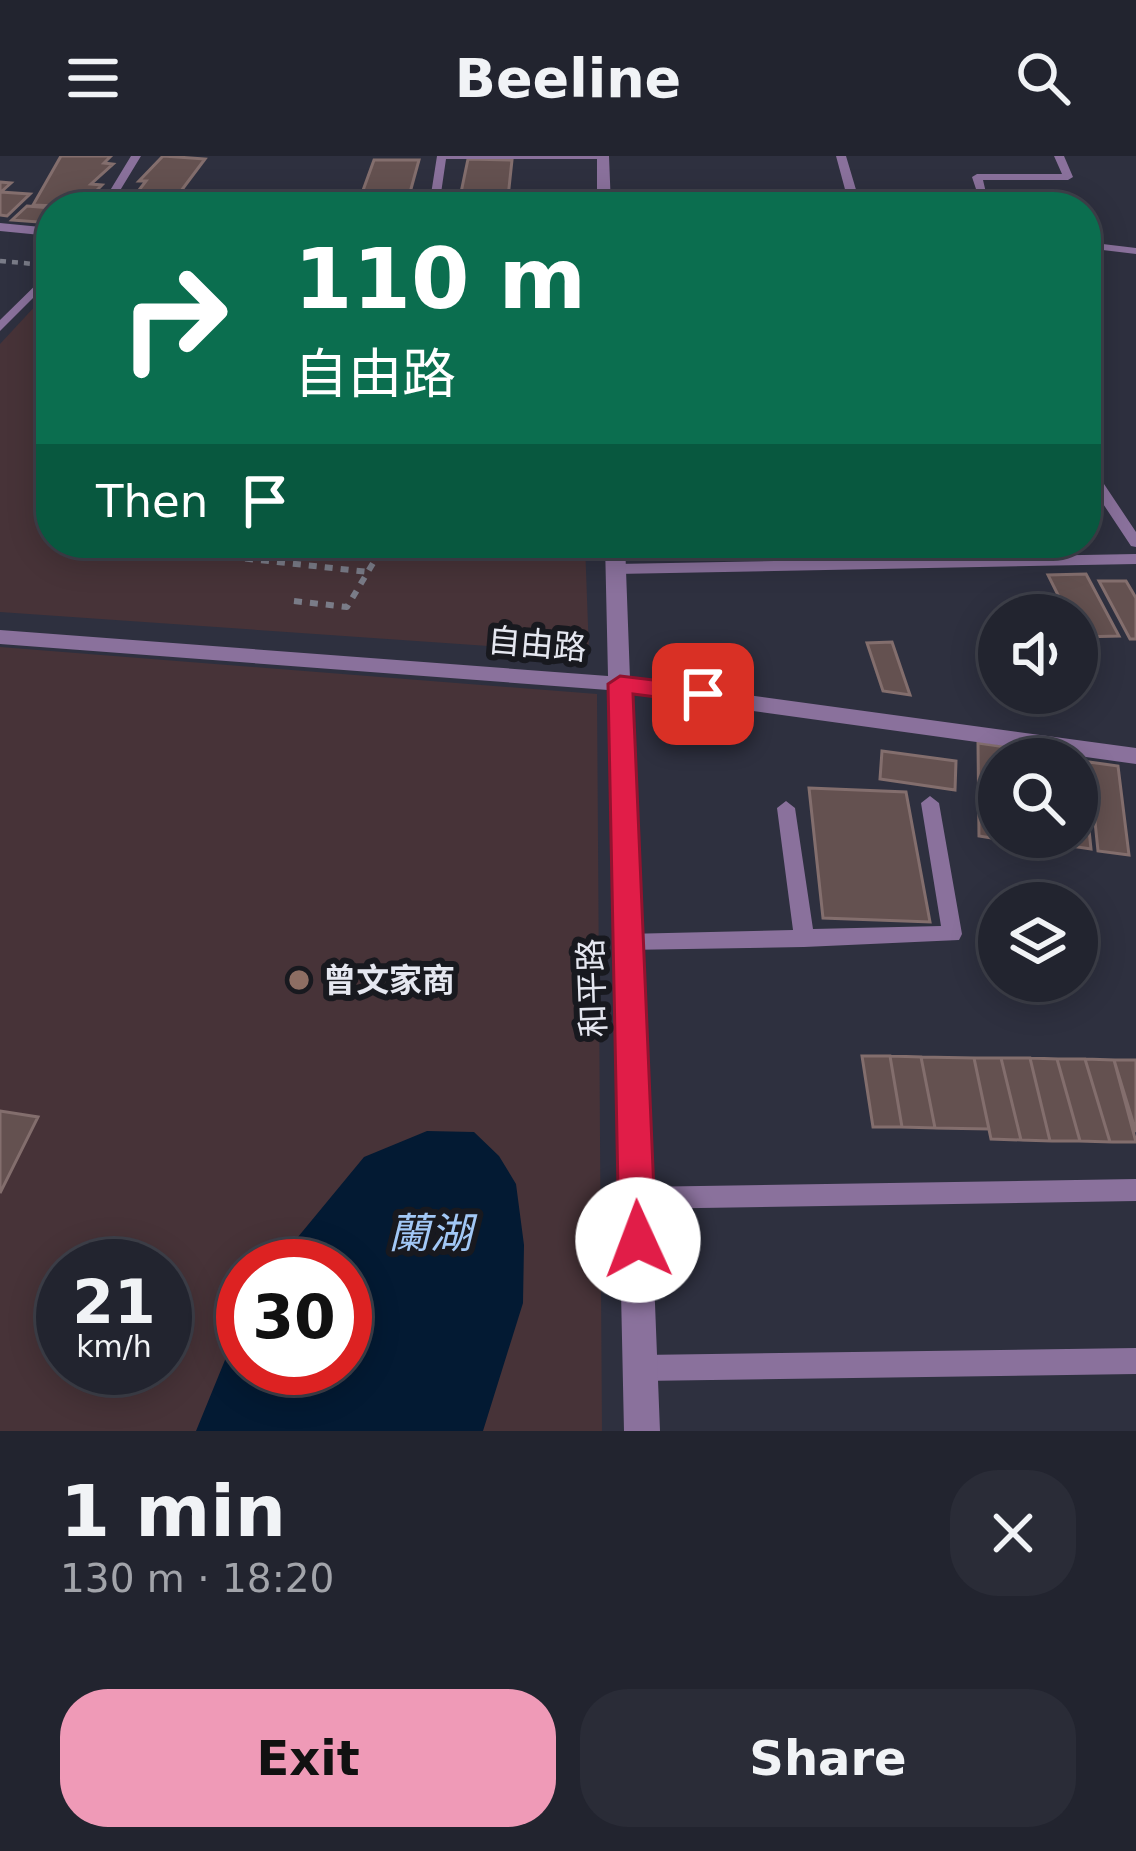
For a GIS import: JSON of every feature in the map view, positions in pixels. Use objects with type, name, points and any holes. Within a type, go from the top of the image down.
[{"type":"street","points":[[600,156],[603,192]]},
{"type":"street","points":[[0,227],[36,231]]},
{"type":"street","name":"和平路","points":[[616,558],[643,1431]]},
{"type":"street","name":"自由路","points":[[0,637],[620,684],[1136,756]]},
{"type":"lane","points":[[114,192],[136,156]]},
{"type":"lane","points":[[431,156],[600,156]]},
{"type":"lane","points":[[436,192],[442,156]]},
{"type":"lane","points":[[841,156],[851,192]]},
{"type":"lane","points":[[982,192],[977,177],[1068,177],[1059,156]]},
{"type":"lane","points":[[1101,246],[1136,251]]},
{"type":"lane","points":[[0,327],[36,282]]},
{"type":"lane","points":[[1101,490],[1136,543]]},
{"type":"lane","points":[[963,558],[1136,559]]},
{"type":"lane","points":[[626,942],[952,934],[930,803]]},
{"type":"lane","points":[[786,808],[804,939]]},
{"type":"lane","points":[[636,1198],[1136,1190]]},
{"type":"lane","points":[[641,1367],[1136,1361]]},
{"type":"path","points":[[0,261],[36,267]]},
{"type":"path","points":[[240,558],[369,572]]},
{"type":"path","points":[[294,601],[347,607],[377,558]]},
{"type":"shaded area","points":[[36,305],[36,558],[586,558],[589,653],[0,612],[0,344]]},
{"type":"shaded area","name":"曾文家商","points":[[0,647],[597,694],[602,1431],[0,1431]]},
{"type":"water","name":"蘭湖","points":[[427,1131],[474,1132],[499,1156],[516,1184],[524,1245],[523,1303],[483,1431],[196,1431],[216,1382],[216,1395],[372,1395],[372,1239],[296,1239],[364,1157]]},
{"type":"building","points":[[61,156],[111,156],[104,163],[113,164],[91,184],[102,185],[95,192],[40,192]]},
{"type":"building","points":[[163,156],[205,159],[180,192],[138,192],[146,181],[139,181]]},
{"type":"building","points":[[468,159],[512,160],[509,192],[461,192]]},
{"type":"building","points":[[374,160],[419,160],[410,192],[362,192]]},
{"type":"building","points":[[0,182],[11,183],[1,192],[30,194],[7,216],[0,215]]},
{"type":"building","points":[[27,206],[36,207],[36,222],[12,220]]},
{"type":"building","points":[[1086,574],[1097,594],[1058,594],[1048,575]]},
{"type":"building","points":[[1099,581],[1126,581],[1136,598],[1136,639],[1130,639]]},
{"type":"building","points":[[1098,597],[1119,636],[1098,637]]},
{"type":"building","points":[[892,642],[910,695],[883,691],[867,643]]},
{"type":"building","points":[[882,751],[956,761],[955,790],[880,779]]},
{"type":"building","points":[[1098,763],[1118,766],[1129,855],[1098,851]]},
{"type":"building","points":[[809,788],[906,792],[930,922],[823,918]]},
{"type":"building","points":[[862,1056],[890,1056],[902,1127],[873,1127]]},
{"type":"building","points":[[890,1056],[921,1057],[935,1128],[902,1127]]},
{"type":"building","points":[[921,1057],[974,1058],[989,1129],[935,1128]]},
{"type":"building","points":[[974,1058],[1001,1058],[1021,1140],[991,1139]]},
{"type":"building","points":[[1001,1058],[1030,1058],[1050,1141],[1021,1140]]},
{"type":"building","points":[[1030,1058],[1057,1059],[1080,1141],[1050,1141]]},
{"type":"building","points":[[1057,1059],[1085,1059],[1110,1142],[1080,1141]]},
{"type":"building","points":[[1085,1059],[1114,1060],[1136,1142],[1110,1142]]},
{"type":"building","points":[[1114,1060],[1136,1060],[1136,1132]]},
{"type":"building","points":[[0,1111],[38,1117],[0,1193]]},
{"type":"place","name":"曾文家商","points":[[299,980]]},
{"type":"route","points":[[638,1240],[620,684],[703,694]]}]
